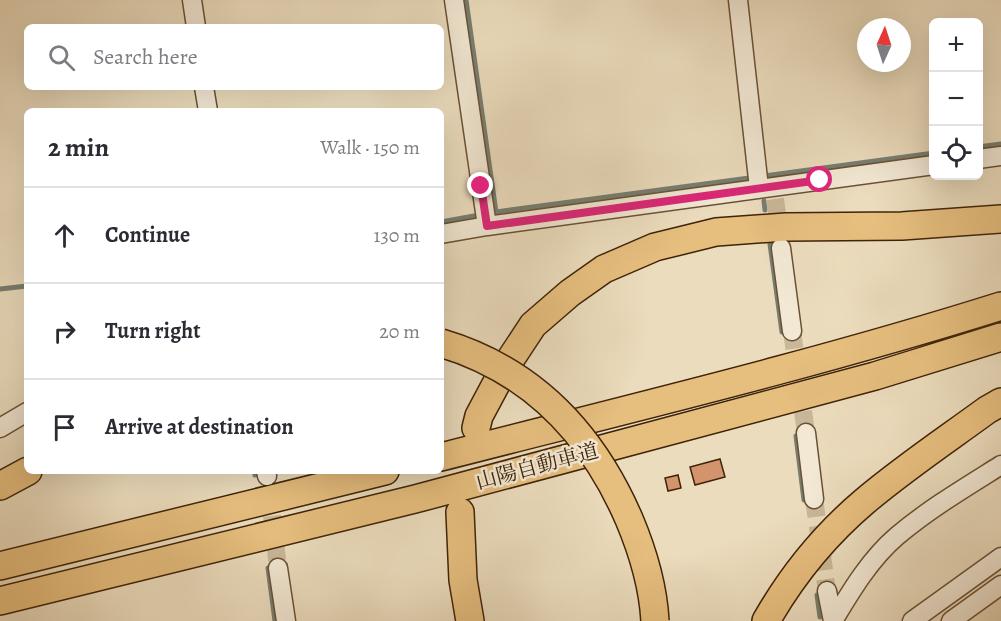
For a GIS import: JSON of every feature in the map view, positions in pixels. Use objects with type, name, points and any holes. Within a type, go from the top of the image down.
[{"type":"highway","points":[[476,428],[479,416],[504,369],[533,325],[570,293],[604,269],[655,247],[716,232],[786,227],[902,226],[1001,219]]},
{"type":"highway","name":"山陽自動車道","points":[[444,456],[781,370],[1001,306]]},
{"type":"highway","name":"山陽自動車道","points":[[0,601],[426,495],[875,376],[1001,337]]},
{"type":"highway","points":[[444,344],[484,360],[521,381],[549,402],[575,428],[612,483],[635,533],[647,568],[655,621]]},
{"type":"highway","points":[[766,621],[781,594],[822,544],[864,502],[1001,402]]},
{"type":"highway","points":[[0,486],[24,473]]},
{"type":"highway","points":[[0,566],[373,474]]},
{"type":"highway","points":[[460,512],[463,580],[470,621]]},
{"type":"street","points":[[192,0],[196,24]]},
{"type":"street","points":[[454,0],[486,218]]},
{"type":"street","points":[[738,0],[765,186]]},
{"type":"street","points":[[204,90],[208,108]]},
{"type":"street","points":[[983,158],[1001,156]]},
{"type":"street","points":[[444,233],[486,218],[929,166]]},
{"type":"street","points":[[782,248],[792,331]]},
{"type":"street","points":[[0,428],[24,414]]},
{"type":"street","points":[[806,433],[814,499]]},
{"type":"street","points":[[833,621],[859,579],[896,537],[946,499],[1001,465]]},
{"type":"street","points":[[912,621],[1001,557]]},
{"type":"street","points":[[278,568],[286,621]]},
{"type":"street","points":[[951,621],[1001,585]]},
{"type":"street","points":[[828,591],[833,621]]},
{"type":"building","points":[[720,459],[725,477],[695,485],[690,467]]},
{"type":"building","points":[[678,475],[681,488],[668,491],[665,478]]},
{"type":"waterway","points":[[466,0],[496,212]]},
{"type":"waterway","points":[[983,146],[1001,144]]},
{"type":"waterway","points":[[444,221],[496,212],[929,154]]},
{"type":"waterway","points":[[764,201],[765,210]]},
{"type":"waterway","points":[[770,244],[782,332]]},
{"type":"waterway","points":[[0,289],[24,286]]},
{"type":"waterway","points":[[796,436],[804,500]]},
{"type":"waterway","points":[[268,568],[275,621]]},
{"type":"waterway","points":[[817,595],[820,617]]},
{"type":"tunnel","points":[[775,199],[780,237]]},
{"type":"tunnel","points":[[792,331],[806,433]]},
{"type":"tunnel","points":[[269,489],[278,568]]},
{"type":"tunnel","points":[[814,499],[827,591]]},
{"type":"route","points":[[481,186],[487,226],[820,180]]}]
